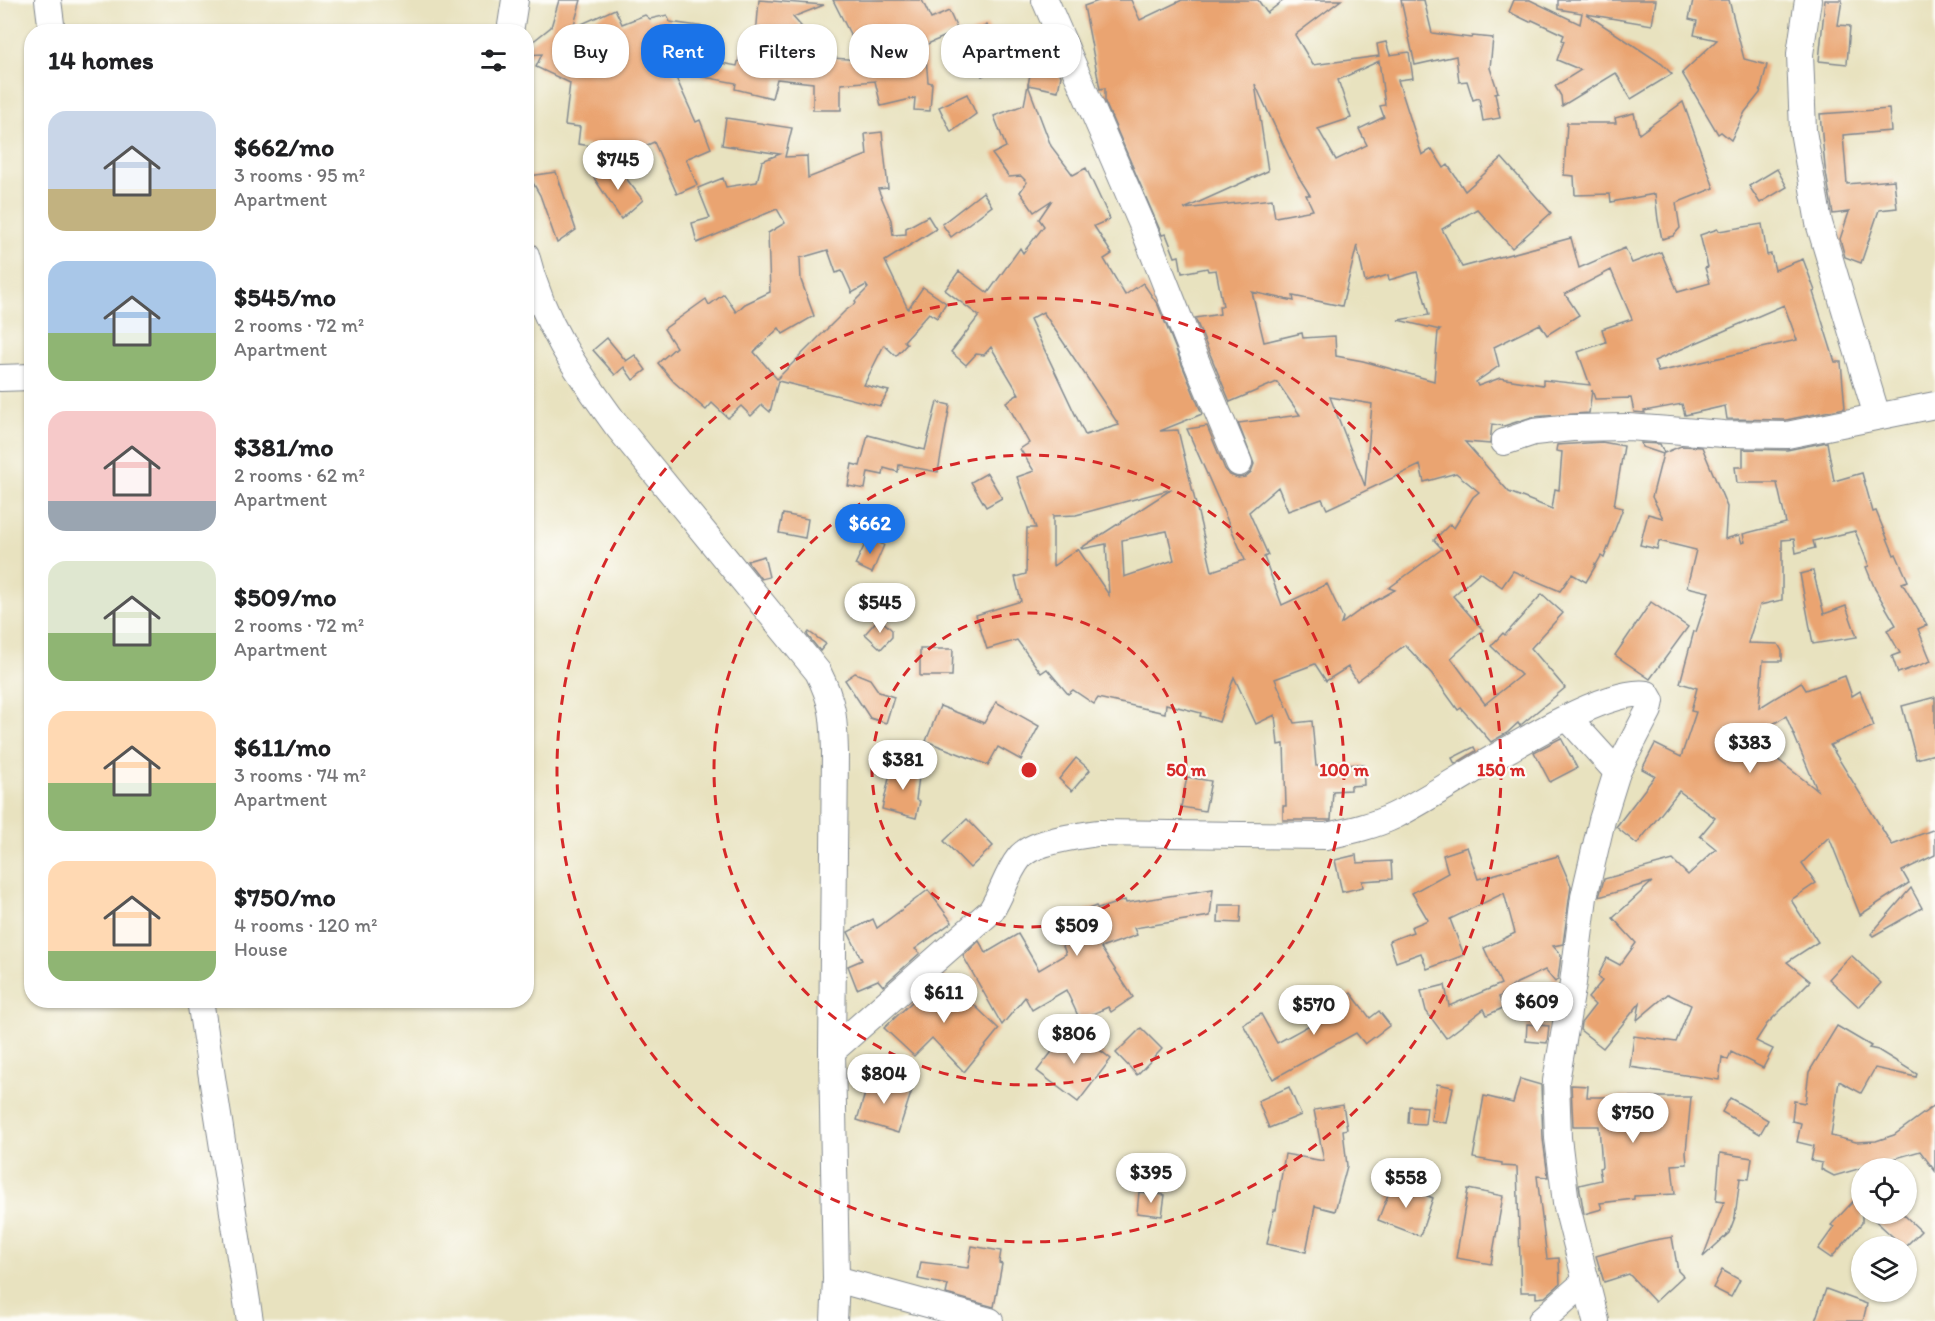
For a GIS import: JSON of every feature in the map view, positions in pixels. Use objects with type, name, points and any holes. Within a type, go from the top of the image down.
[{"type":"street","points":[[48,0],[51,24]]},
{"type":"street","points":[[511,24],[515,0]]},
{"type":"street","points":[[1045,0],[1141,222],[1239,463]]},
{"type":"street","points":[[1808,0],[1800,54],[1803,131],[1818,223],[1877,416]]},
{"type":"street","points":[[534,285],[561,346],[594,395],[624,435],[819,672],[829,694],[835,742],[832,1051],[836,1279],[834,1321]]},
{"type":"street","points":[[0,378],[24,377]]},
{"type":"street","points":[[1504,442],[1534,432],[1583,428],[1628,427],[1724,434],[1787,435],[1935,405]]},
{"type":"street","points":[[832,1051],[990,911],[999,899],[1014,865],[1021,855],[1031,849],[1070,837],[1098,833],[1326,836],[1356,830],[1395,816],[1568,718],[1606,700],[1639,692],[1647,694],[1651,701],[1649,711],[1617,772],[1602,820],[1584,897],[1573,983],[1556,1081],[1558,1138],[1566,1203],[1596,1321]]},
{"type":"street","points":[[1568,718],[1617,772]]},
{"type":"street","points":[[201,1008],[250,1321]]},
{"type":"street","points":[[836,1279],[990,1321]]},
{"type":"street","points":[[1541,1321],[1586,1281]]},
{"type":"building","points":[[559,0],[581,0],[574,24],[552,24],[552,75],[536,67],[542,54],[534,54],[534,41],[551,27]]},
{"type":"building","points":[[759,0],[824,5],[793,17],[799,24],[757,24]]},
{"type":"building","points":[[833,0],[922,0],[931,19],[949,11],[955,24],[941,24],[941,38],[929,43],[929,24],[849,24],[849,32]]},
{"type":"building","points":[[1101,0],[1131,0],[1140,20],[1182,0],[1258,0],[1267,13],[1284,0],[1341,0],[1295,35],[1313,65],[1379,56],[1377,44],[1386,42],[1390,55],[1409,52],[1413,78],[1398,80],[1422,155],[1432,149],[1444,168],[1448,165],[1465,191],[1502,158],[1551,213],[1512,248],[1477,209],[1442,229],[1462,267],[1571,238],[1579,268],[1625,248],[1632,263],[1661,252],[1678,292],[1710,283],[1705,268],[1708,267],[1700,235],[1718,229],[1719,231],[1762,224],[1767,255],[1771,254],[1775,270],[1803,259],[1815,291],[1813,292],[1835,362],[1841,362],[1845,408],[1786,420],[1727,419],[1725,406],[1685,415],[1682,404],[1644,411],[1645,413],[1634,412],[1631,398],[1595,399],[1592,390],[1589,413],[1532,417],[1504,426],[1492,424],[1490,444],[1465,442],[1509,492],[1552,509],[1555,489],[1559,490],[1562,452],[1556,451],[1557,445],[1602,442],[1624,446],[1614,506],[1623,508],[1604,558],[1601,556],[1586,582],[1572,574],[1560,591],[1513,571],[1502,587],[1480,572],[1453,596],[1483,630],[1451,658],[1485,704],[1521,675],[1491,646],[1503,633],[1505,635],[1542,594],[1563,613],[1531,648],[1565,688],[1520,726],[1518,723],[1507,733],[1491,742],[1461,708],[1458,710],[1432,674],[1405,645],[1357,681],[1348,667],[1326,681],[1315,664],[1275,679],[1294,723],[1312,721],[1316,766],[1363,764],[1364,785],[1350,786],[1350,790],[1333,791],[1331,820],[1283,820],[1283,806],[1286,806],[1284,744],[1278,745],[1275,715],[1256,724],[1234,677],[1219,722],[1200,716],[1201,713],[1166,704],[1165,713],[1098,698],[1094,704],[1073,690],[1068,694],[1047,669],[1041,673],[1017,640],[987,649],[976,615],[1021,601],[1015,577],[1026,574],[1027,528],[1036,528],[1017,477],[1034,471],[1020,449],[1029,443],[1006,402],[1019,394],[991,347],[984,355],[976,354],[966,365],[951,352],[979,316],[945,290],[959,271],[988,293],[1020,248],[1023,253],[1044,226],[1039,219],[1052,200],[1034,212],[1020,192],[1027,182],[1021,176],[1009,177],[992,154],[1006,147],[994,116],[1024,105],[1028,85],[1051,146],[1073,175],[1086,168],[1110,219],[1094,226],[1112,254],[1104,259],[1125,295],[1143,283],[1158,305],[1202,414],[1160,431],[1178,430],[1212,571],[1245,560],[1187,429],[1207,426],[1225,469],[1230,475],[1238,478],[1245,477],[1251,472],[1254,464],[1238,423],[1300,415],[1277,382],[1230,402],[1195,318],[1220,314],[1219,306],[1223,306],[1216,270],[1208,271],[1207,268],[1182,273],[1179,256],[1175,257],[1166,234],[1162,235],[1105,102],[1105,88],[1100,89],[1084,6]],"holes":[[[1379,61],[1385,105],[1380,106],[1384,117],[1359,129],[1367,145],[1336,160],[1318,129],[1351,118],[1338,80]],[[1255,84],[1298,176],[1310,195],[1306,195],[1313,210],[1275,217],[1272,199],[1184,209],[1268,171]],[[1357,245],[1365,282],[1388,275],[1389,280],[1417,272],[1429,315],[1398,320],[1440,330],[1438,331],[1434,381],[1363,361],[1336,356],[1335,336],[1303,338],[1302,333],[1264,342],[1252,292],[1294,301],[1293,296],[1342,306]],[[1611,270],[1632,319],[1602,329],[1606,342],[1578,352],[1590,385],[1543,380],[1543,385],[1500,378],[1478,386],[1476,382],[1499,366],[1494,347],[1540,324],[1547,335],[1579,315],[1565,294]],[[1784,305],[1797,340],[1658,372],[1654,361]],[[1043,312],[1119,425],[1085,435],[1030,319]],[[1330,397],[1372,404],[1365,486]],[[1420,465],[1424,482],[1456,473],[1479,492],[1473,497],[1454,528],[1450,524],[1434,540],[1442,549],[1389,588],[1395,590],[1363,608],[1341,624],[1343,618],[1327,584],[1282,605],[1264,557],[1268,555],[1249,512],[1278,487],[1288,511],[1322,499],[1327,509]],[[1172,489],[1081,548],[1106,544],[1109,595],[1078,549],[1053,566],[1053,516],[1076,515]],[[1167,531],[1174,560],[1124,577],[1122,540]]]},
{"type":"building","points":[[1401,0],[1424,0],[1432,33],[1493,38],[1490,68],[1498,92],[1495,93],[1500,118],[1483,121],[1479,98],[1473,100],[1467,81],[1459,82],[1456,56],[1415,65]]},
{"type":"building","points":[[1514,0],[1530,0],[1580,24],[1582,13],[1558,9],[1558,0],[1656,0],[1652,25],[1586,14],[1662,64],[1672,74],[1631,99],[1616,73],[1562,106],[1561,96],[1555,86],[1581,70],[1557,60],[1564,35],[1509,12]]},
{"type":"building","points":[[1693,0],[1729,0],[1744,59],[1767,65],[1760,93],[1745,112],[1731,140],[1721,132],[1718,134],[1682,73],[1717,40],[1694,35],[1697,21],[1689,19]]},
{"type":"building","points":[[1825,0],[1842,0],[1838,25],[1850,26],[1847,64],[1819,61]]},
{"type":"building","points":[[615,9],[622,24],[582,24]]},
{"type":"building","points":[[645,15],[650,19],[667,15],[670,22],[684,24],[641,24],[641,78],[676,78],[696,122],[700,120],[711,148],[686,159],[697,185],[677,194],[654,142],[632,152],[578,144],[580,127],[565,125],[570,83],[559,78],[629,78],[629,24],[622,24]]},
{"type":"building","points":[[837,58],[849,59],[849,78],[928,78],[928,82],[932,83],[930,111],[914,110],[915,98],[881,106],[875,81],[841,84],[841,110],[813,110],[813,83],[777,79],[772,98],[735,89],[736,83],[710,78],[725,78],[725,64],[737,66],[737,78],[837,78]]},
{"type":"building","points":[[1029,78],[1061,78],[1058,91],[1028,85]]},
{"type":"building","points":[[967,94],[976,114],[951,132],[939,107]]},
{"type":"building","points":[[1683,102],[1714,188],[1676,203],[1680,228],[1673,236],[1662,239],[1655,194],[1611,202],[1610,194],[1575,195],[1574,176],[1564,175],[1567,123],[1616,123],[1615,118],[1634,113],[1639,134]]},
{"type":"building","points":[[1889,109],[1891,131],[1843,135],[1847,184],[1894,180],[1897,208],[1879,210],[1861,263],[1845,257],[1840,239],[1849,212],[1833,214],[1825,167],[1820,114]]},
{"type":"building","points":[[726,118],[792,128],[785,157],[807,156],[808,178],[867,155],[865,134],[882,132],[888,188],[878,189],[891,220],[893,235],[906,234],[906,228],[928,216],[936,229],[885,261],[908,309],[923,287],[946,303],[937,318],[929,313],[904,341],[907,344],[896,356],[884,345],[864,385],[889,391],[880,406],[778,381],[770,412],[762,405],[751,416],[741,406],[728,418],[712,403],[706,410],[674,382],[658,363],[676,347],[664,329],[706,299],[709,305],[724,294],[736,312],[745,304],[770,292],[768,233],[785,223],[777,209],[697,243],[692,223],[710,218],[698,188],[723,178],[726,187],[757,182],[762,161],[780,154],[722,145]],"holes":[[[828,250],[836,273],[842,271],[852,293],[866,285],[868,288],[855,301],[856,303],[845,311],[777,379],[754,352],[779,328],[783,334],[814,316],[801,280],[800,258]]]},
{"type":"building","points":[[614,163],[643,200],[621,219],[594,178]]},
{"type":"building","points":[[1777,169],[1787,187],[1760,203],[1749,186]]},
{"type":"building","points":[[556,172],[576,230],[557,243],[534,185],[534,175]]},
{"type":"building","points":[[983,192],[992,206],[951,237],[942,224]]},
{"type":"building","points":[[607,338],[626,361],[635,355],[646,370],[633,380],[624,367],[615,375],[593,350]]},
{"type":"building","points":[[937,402],[950,405],[938,472],[899,465],[898,472],[884,468],[883,475],[868,472],[865,489],[848,486],[852,464],[860,466],[868,435],[925,450]]},
{"type":"building","points":[[1827,442],[1834,481],[1862,473],[1873,512],[1876,511],[1894,555],[1896,554],[1908,581],[1902,583],[1927,625],[1918,629],[1931,661],[1898,673],[1892,656],[1900,653],[1887,630],[1896,625],[1875,589],[1866,567],[1869,566],[1855,531],[1813,541],[1815,548],[1796,553],[1794,539],[1782,540],[1782,600],[1760,605],[1748,643],[1778,644],[1782,651],[1782,661],[1763,661],[1759,708],[1801,682],[1806,690],[1845,676],[1852,696],[1860,691],[1874,726],[1830,745],[1892,845],[1935,829],[1935,855],[1902,871],[1909,883],[1860,915],[1829,837],[1802,863],[1816,883],[1791,900],[1818,942],[1787,962],[1810,981],[1767,1024],[1756,1041],[1773,1049],[1763,1068],[1731,1052],[1728,1060],[1722,1057],[1719,1080],[1630,1067],[1634,1036],[1676,1042],[1691,1005],[1668,994],[1637,1020],[1640,1003],[1603,1048],[1580,1030],[1581,1023],[1595,1005],[1588,998],[1602,981],[1598,976],[1607,958],[1620,965],[1636,943],[1613,918],[1652,882],[1599,897],[1604,879],[1673,860],[1688,875],[1716,849],[1700,836],[1715,818],[1679,791],[1637,844],[1616,827],[1655,776],[1642,769],[1655,744],[1681,757],[1696,712],[1691,711],[1697,688],[1680,683],[1694,631],[1696,632],[1709,592],[1687,587],[1696,550],[1659,541],[1657,549],[1640,545],[1648,514],[1663,518],[1652,497],[1663,454],[1642,447],[1641,443],[1660,444],[1664,453],[1681,446],[1702,447],[1727,507],[1725,539],[1739,535],[1742,543],[1745,542],[1743,534],[1786,523],[1777,483],[1737,483],[1735,467],[1743,467],[1743,449],[1787,450]],"holes":[[[1786,716],[1817,790],[1750,738]]]},
{"type":"building","points":[[987,473],[1002,498],[986,507],[971,482]]},
{"type":"building","points":[[783,514],[808,519],[805,538],[779,533]]},
{"type":"building","points":[[868,538],[884,545],[872,573],[855,565]]},
{"type":"building","points":[[764,556],[769,577],[761,579],[747,561]]},
{"type":"building","points":[[1813,571],[1824,614],[1846,606],[1857,637],[1813,644],[1800,574]]},
{"type":"building","points":[[1651,602],[1688,627],[1650,679],[1615,655]]},
{"type":"building","points":[[879,618],[892,630],[892,637],[881,649],[865,634]]},
{"type":"building","points":[[809,632],[826,644],[820,651],[807,635]]},
{"type":"building","points":[[920,649],[953,649],[952,676],[920,676]]},
{"type":"building","points":[[855,673],[870,679],[879,692],[894,697],[886,723],[870,718],[845,680]]},
{"type":"building","points":[[1935,697],[1935,754],[1916,759],[1902,706]]},
{"type":"building","points":[[996,702],[1039,726],[1021,760],[998,747],[988,765],[926,741],[940,706],[984,723]]},
{"type":"building","points":[[1561,738],[1577,768],[1550,782],[1534,752]]},
{"type":"building","points":[[1474,747],[1476,751],[1455,764],[1452,758]]},
{"type":"building","points":[[1076,758],[1090,770],[1072,791],[1059,779]]},
{"type":"building","points":[[892,765],[920,769],[916,800],[920,801],[916,818],[882,809]]},
{"type":"building","points":[[1187,777],[1211,781],[1205,811],[1181,807]]},
{"type":"building","points":[[967,819],[993,846],[970,868],[944,841]]},
{"type":"building","points":[[1467,847],[1478,879],[1558,856],[1571,886],[1563,944],[1553,946],[1561,955],[1558,979],[1555,982],[1545,970],[1517,983],[1499,997],[1503,1008],[1487,1015],[1484,1009],[1446,1038],[1426,1011],[1421,991],[1445,985],[1449,1006],[1501,984],[1484,948],[1515,933],[1504,893],[1450,919],[1464,955],[1427,969],[1421,953],[1396,962],[1389,941],[1413,932],[1411,927],[1428,920],[1412,893],[1448,873],[1443,855]]},
{"type":"building","points":[[1356,855],[1357,863],[1391,861],[1392,879],[1362,881],[1363,887],[1342,892],[1335,860]]},
{"type":"building","points":[[1911,888],[1922,908],[1873,936],[1871,934]]},
{"type":"building","points":[[1213,889],[1210,916],[1134,928],[1137,935],[1101,948],[1133,997],[1111,1012],[1108,1007],[1080,1020],[1066,990],[1032,1010],[1025,997],[1002,1025],[963,956],[979,941],[986,953],[1018,934],[1039,970],[1066,954],[1054,923],[1096,906],[1098,909],[1125,900],[1126,903]]},
{"type":"building","points":[[928,890],[952,922],[915,949],[920,953],[883,986],[878,980],[857,989],[848,966],[862,960],[848,932],[873,919],[877,928]]},
{"type":"building","points":[[1219,905],[1241,905],[1240,923],[1218,922]]},
{"type":"building","points":[[1851,955],[1881,983],[1859,1007],[1829,979]]},
{"type":"building","points":[[942,974],[999,1029],[964,1072],[932,1038],[914,1056],[884,1028]]},
{"type":"building","points":[[1351,993],[1370,1018],[1379,1011],[1390,1025],[1365,1044],[1356,1033],[1273,1079],[1243,1024],[1261,1014],[1277,1043],[1337,1010],[1334,1006]]},
{"type":"building","points":[[1527,1024],[1549,1026],[1547,1043],[1526,1041]]},
{"type":"building","points":[[1837,1026],[1871,1046],[1869,1048],[1878,1050],[1917,1074],[1916,1077],[1875,1068],[1861,1093],[1839,1081],[1831,1136],[1856,1142],[1876,1141],[1894,1135],[1935,1105],[1935,1171],[1920,1151],[1896,1158],[1851,1158],[1851,1171],[1834,1176],[1821,1169],[1822,1163],[1811,1161],[1814,1146],[1797,1142],[1801,1123],[1792,1121],[1794,1101],[1805,1103],[1809,1072]]},
{"type":"building","points":[[1071,1027],[1111,1059],[1078,1102],[1037,1071]]},
{"type":"building","points":[[1141,1028],[1162,1049],[1137,1075],[1116,1053]]},
{"type":"building","points":[[870,1077],[912,1090],[898,1133],[857,1120]]},
{"type":"building","points":[[1520,1079],[1541,1085],[1543,1139],[1548,1177],[1537,1176],[1547,1259],[1559,1258],[1560,1284],[1545,1297],[1536,1298],[1536,1292],[1521,1292],[1517,1167],[1502,1166],[1502,1163],[1473,1158],[1484,1096],[1513,1103]]},
{"type":"building","points":[[1437,1084],[1453,1087],[1446,1123],[1431,1120]]},
{"type":"building","points":[[1571,1085],[1588,1086],[1587,1097],[1691,1097],[1687,1164],[1672,1165],[1675,1194],[1634,1196],[1634,1199],[1600,1203],[1602,1209],[1584,1214],[1579,1185],[1601,1180],[1599,1126],[1573,1126]]},
{"type":"building","points":[[1289,1087],[1301,1115],[1269,1128],[1258,1101]]},
{"type":"building","points":[[1730,1098],[1768,1120],[1760,1134],[1722,1112]]},
{"type":"building","points":[[1343,1105],[1347,1129],[1343,1130],[1347,1166],[1335,1211],[1315,1206],[1306,1252],[1267,1244],[1274,1210],[1276,1210],[1285,1154],[1324,1161],[1314,1110]]},
{"type":"building","points":[[1409,1106],[1427,1107],[1425,1124],[1408,1123]]},
{"type":"building","points":[[1720,1153],[1752,1158],[1749,1179],[1740,1178],[1735,1217],[1729,1233],[1703,1257],[1724,1202],[1716,1201]]},
{"type":"building","points":[[1393,1182],[1433,1198],[1420,1236],[1378,1220]]},
{"type":"building","points":[[1468,1189],[1503,1196],[1491,1264],[1456,1258]]},
{"type":"building","points":[[1139,1192],[1165,1195],[1162,1216],[1137,1213]]},
{"type":"building","points":[[1851,1204],[1851,1224],[1861,1224],[1831,1258],[1818,1249],[1834,1227],[1831,1225]]},
{"type":"building","points":[[1879,1224],[1914,1224],[1921,1231],[1916,1236],[1892,1236]]},
{"type":"building","points":[[1672,1237],[1678,1271],[1683,1276],[1655,1302],[1629,1274],[1604,1282],[1596,1256]]},
{"type":"building","points":[[972,1246],[1001,1251],[999,1263],[1002,1264],[994,1307],[946,1294],[948,1285],[918,1279],[921,1262],[968,1268]]},
{"type":"building","points":[[1722,1270],[1740,1280],[1731,1297],[1713,1288]]},
{"type":"building","points":[[1826,1289],[1851,1298],[1851,1302],[1867,1304],[1863,1321],[1815,1321]]}]
